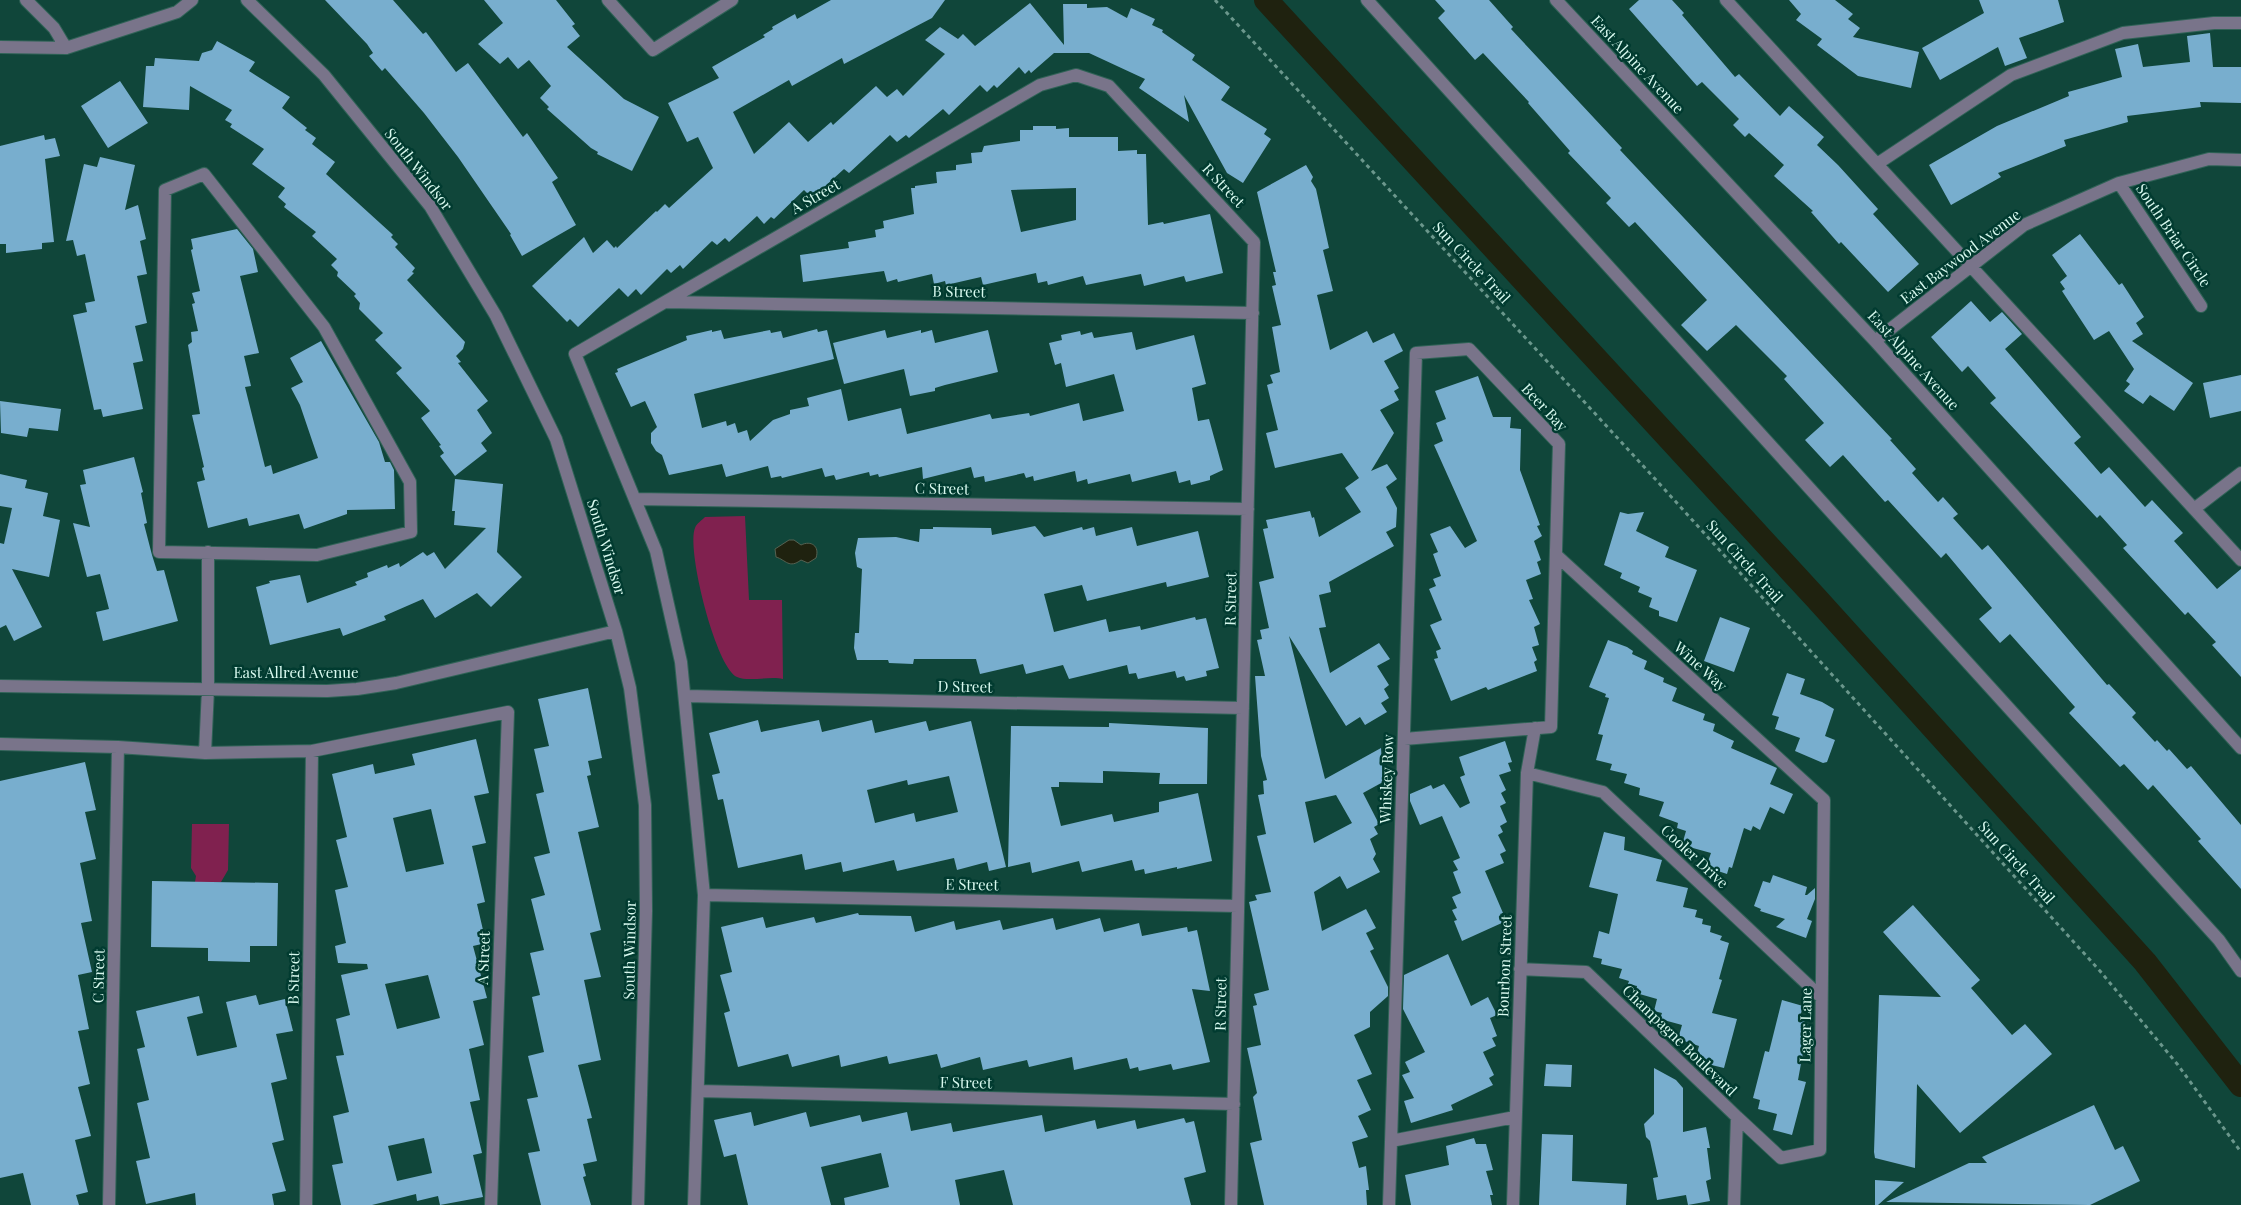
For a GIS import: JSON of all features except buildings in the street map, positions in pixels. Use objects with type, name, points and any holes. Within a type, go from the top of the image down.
[{"type":"street","points":[[26,0],[54,28],[66,48]]},
{"type":"street","points":[[0,47],[66,48],[177,12],[192,0]]},
{"type":"street","name":"South Windsor","points":[[247,0],[324,75],[430,206],[496,316],[556,439],[616,631],[630,688],[646,805],[646,911],[638,1205]]},
{"type":"street","points":[[608,0],[653,50],[732,0]]},
{"type":"street","points":[[1367,0],[2212,933],[2241,971]]},
{"type":"street","name":"East Alpine Avenue","points":[[1556,0],[1875,341],[2241,748]]},
{"type":"street","points":[[1726,0],[2241,560]]},
{"type":"street","points":[[1878,164],[2011,75],[2124,33],[2214,23],[2241,23]]},
{"type":"street","name":"A Street","points":[[635,499],[575,354],[1040,85],[1076,75]]},
{"type":"street","name":"R Street","points":[[1076,75],[1109,86],[1254,242],[1231,1205]]},
{"type":"street","name":"East Baywood Avenue","points":[[1875,341],[2024,225],[2119,182],[2209,159],[2241,160]]},
{"type":"street","points":[[204,174],[324,327],[410,482],[411,532],[316,554],[208,552],[158,552],[164,190],[204,174]]},
{"type":"street","name":"South Briar Circle","points":[[2119,182],[2201,306]]},
{"type":"street","name":"B Street","points":[[666,302],[1253,313]]},
{"type":"street","name":"Beer Bay","points":[[1416,353],[1469,349],[1559,444],[1556,555]]},
{"type":"street","name":"Whiskey Row","points":[[1389,1205],[1416,353]]},
{"type":"street","points":[[2194,510],[2241,473]]},
{"type":"street","points":[[635,499],[656,551],[676,635],[686,696],[704,895],[694,1205]]},
{"type":"street","name":"C Street","points":[[635,499],[1248,510]]},
{"type":"street","points":[[205,753],[208,689],[208,552]]},
{"type":"street","points":[[1404,739],[1551,726],[1556,555]]},
{"type":"street","name":"Wine Way","points":[[1556,555],[1824,800]]},
{"type":"street","name":"East Allred Avenue","points":[[0,686],[357,690],[396,683],[616,631]]},
{"type":"street","name":"D Street","points":[[686,696],[1243,708]]},
{"type":"street","name":"A Street","points":[[312,751],[508,712],[491,1205]]},
{"type":"street","name":"Bourbon Street","points":[[1512,1205],[1527,773],[1535,728]]},
{"type":"street","points":[[0,744],[118,747],[205,753],[312,751]]},
{"type":"street","name":"C Street","points":[[110,1205],[118,747]]},
{"type":"street","name":"B Street","points":[[306,1205],[312,751]]},
{"type":"street","name":"Cooler Drive","points":[[1527,773],[1604,792],[1821,998]]},
{"type":"street","name":"Lager Lane","points":[[1736,1117],[1781,1158],[1820,1150],[1824,800]]},
{"type":"street","name":"E Street","points":[[704,895],[1238,906]]},
{"type":"street","name":"Champagne Boulevard","points":[[1520,969],[1586,972],[1736,1117],[1734,1205]]},
{"type":"street","name":"F Street","points":[[698,1091],[1234,1104]]},
{"type":"street","points":[[1391,1141],[1515,1117]]},
{"type":"path","name":"Sun Circle Trail","points":[[1215,0],[1658,480],[2067,935],[2178,1065],[2241,1152]]},
{"type":"shaded area","points":[[745,516],[749,600],[782,600],[783,679],[742,678],[737,677],[729,669],[720,653],[712,631],[699,582],[693,540],[697,525],[705,517]]},
{"type":"shaded area","points":[[789,540],[794,540],[801,545],[808,543],[814,545],[817,550],[816,558],[808,563],[801,560],[790,564],[776,557],[775,549]]},
{"type":"shaded area","points":[[192,824],[229,824],[228,870],[221,882],[195,882],[196,876],[191,868]]},
{"type":"waterway","points":[[1266,0],[1816,598],[2145,962],[2241,1085]]}]
